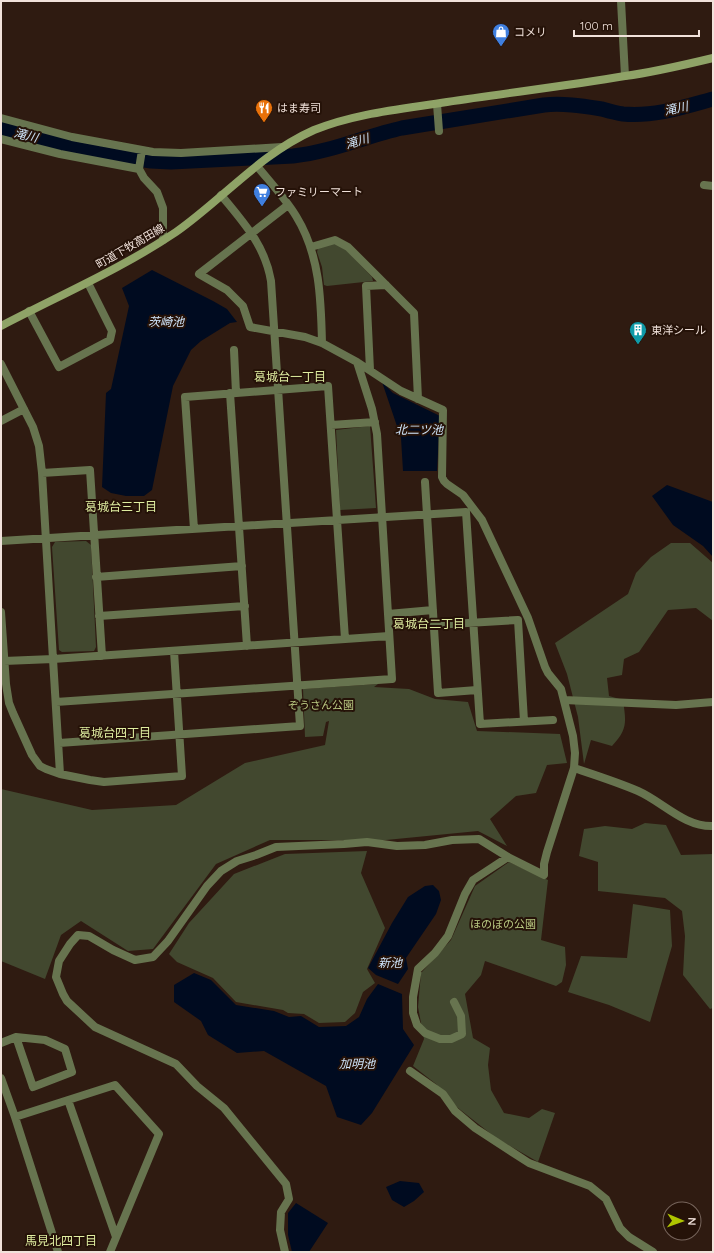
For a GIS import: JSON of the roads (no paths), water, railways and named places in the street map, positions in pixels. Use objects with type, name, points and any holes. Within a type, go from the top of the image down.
[{"type":"street","points":[[621,1],[625,76]]},
{"type":"street","name":"町道下牧高田線","points":[[1,326],[88,283],[142,254],[178,230],[282,147],[313,131],[335,123],[370,114],[438,107],[625,76],[713,58]]},
{"type":"street","points":[[438,107],[439,131]]},
{"type":"street","points":[[1,118],[72,137],[142,150],[181,153],[282,147]]},
{"type":"street","points":[[1,139],[60,154],[139,170]]},
{"type":"street","points":[[142,150],[139,170],[144,178],[158,192],[161,199],[164,212],[163,240]]},
{"type":"street","points":[[257,166],[288,205],[302,226],[311,247],[318,273],[321,303],[322,343]]},
{"type":"street","points":[[704,185],[713,186]]},
{"type":"street","points":[[58,743],[300,726],[273,294],[266,258],[252,234],[220,195]]},
{"type":"street","points":[[285,1252],[280,1230],[281,1212],[289,1198],[286,1184],[224,1108],[198,1086],[176,1064],[95,1026],[76,1010],[62,994],[56,977],[59,961],[78,935],[89,936],[113,950],[135,960],[153,957],[168,941],[206,886],[221,871],[237,861],[276,847],[368,842],[397,846],[425,845],[452,840],[479,838],[508,857],[544,875],[544,864],[547,852],[574,768],[575,753],[573,736],[561,689],[545,667],[528,618],[482,520],[463,495],[447,484],[442,477],[442,410],[388,383],[357,362],[322,343],[305,337],[275,330],[250,327],[243,306],[227,290],[199,274],[288,205]]},
{"type":"street","points":[[311,247],[335,240],[348,247],[414,313],[418,399]]},
{"type":"street","points":[[29,311],[59,367],[110,340],[112,331],[88,283]]},
{"type":"street","points":[[370,370],[366,286],[386,286]]},
{"type":"street","points":[[234,350],[233,393],[247,646]]},
{"type":"street","points":[[56,702],[392,679],[377,434],[372,409],[357,362]]},
{"type":"street","points":[[1,365],[24,409],[39,446],[42,472],[60,774]]},
{"type":"street","points":[[194,529],[185,396],[328,386],[345,640]]},
{"type":"street","points":[[1,421],[24,409]]},
{"type":"street","points":[[331,425],[375,422]]},
{"type":"street","points":[[42,472],[90,470],[93,536],[102,656]]},
{"type":"street","points":[[424,482],[438,693],[477,690]]},
{"type":"street","points":[[1,542],[466,512],[480,724],[553,720]]},
{"type":"street","points":[[96,577],[242,566]]},
{"type":"street","points":[[99,616],[245,606]]},
{"type":"street","points":[[388,614],[433,610]]},
{"type":"street","points":[[1,612],[6,684],[9,704],[32,755],[40,766],[60,774],[104,782],[182,776],[174,651]]},
{"type":"street","points":[[434,625],[518,620],[524,721]]},
{"type":"street","points":[[4,661],[102,656],[389,636]]},
{"type":"street","points":[[564,700],[676,705],[713,702]]},
{"type":"street","points":[[574,768],[638,791],[686,819],[702,826],[713,826]]},
{"type":"street","points":[[454,1002],[461,1016],[462,1034],[451,1039],[440,1039],[425,1033],[417,1025],[413,1013],[413,996],[418,969],[435,953],[448,936],[465,894],[473,880],[508,857]]},
{"type":"street","points":[[1,1043],[16,1037],[45,1040],[65,1049],[72,1072],[33,1087],[16,1037]]},
{"type":"street","points":[[410,1071],[443,1094],[455,1111],[475,1128],[517,1156],[541,1168],[590,1186],[606,1199],[620,1228],[629,1237],[653,1252]]},
{"type":"street","points":[[1,1078],[58,1252]]},
{"type":"street","points":[[15,1117],[115,1085],[159,1134],[110,1252]]},
{"type":"street","points":[[68,1100],[116,1237]]},
{"type":"water","name":"茨崎池","points":[[152,270],[227,309],[237,322],[230,323],[201,341],[191,350],[173,386],[152,490],[144,496],[126,496],[111,493],[102,487],[106,393],[111,389],[129,306],[122,288]]},
{"type":"water","name":"北二ツ池","points":[[382,382],[393,393],[440,416],[437,471],[403,471],[401,438]]},
{"type":"water","points":[[667,485],[713,502],[713,557],[703,546],[673,525],[652,496]]},
{"type":"water","name":"新池","points":[[433,885],[439,891],[441,900],[436,914],[406,958],[408,969],[398,984],[376,975],[368,968],[408,897],[425,886]]},
{"type":"water","name":"加明池","points":[[194,973],[211,980],[236,1005],[274,1011],[289,1017],[301,1016],[319,1027],[346,1026],[359,1017],[367,999],[378,984],[402,994],[403,1029],[414,1045],[372,1113],[361,1125],[337,1117],[326,1086],[264,1051],[237,1053],[208,1035],[201,1021],[174,1002],[174,985]]},
{"type":"water","points":[[400,1181],[419,1183],[424,1192],[404,1207],[392,1200],[386,1187]]},
{"type":"water","points":[[296,1203],[328,1223],[309,1252],[292,1252],[288,1235],[288,1213]]},
{"type":"waterway","name":"滝川","points":[[1,129],[73,147],[131,158],[171,162],[307,154],[402,128],[544,105],[573,105],[602,109],[615,113],[635,115],[669,111],[713,99]]},
{"type":"place","name":"コメリ","points":[[501,47]]},
{"type":"place","name":"はま寿司","points":[[264,123]]},
{"type":"place","name":"ファミリーマート","points":[[262,207]]},
{"type":"place","name":"東洋シール","points":[[638,345]]},
{"type":"district","name":"葛城台一丁目","points":[[290,376]]},
{"type":"district","name":"葛城台三丁目","points":[[121,506]]},
{"type":"district","name":"葛城台二丁目","points":[[429,623]]},
{"type":"district","name":"葛城台四丁目","points":[[115,732]]},
{"type":"district","name":"馬見北四丁目","points":[[61,1240]]},
{"type":"park label","name":"ぞうさん公園","points":[[321,705]]},
{"type":"park label","name":"ほのぼの公園","points":[[503,924]]}]
